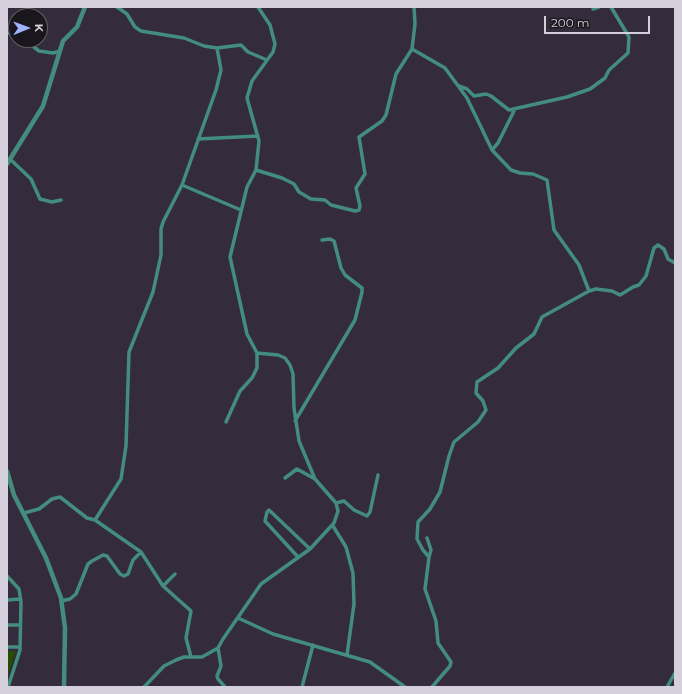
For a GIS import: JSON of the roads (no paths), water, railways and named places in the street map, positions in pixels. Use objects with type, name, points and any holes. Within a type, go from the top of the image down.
[{"type":"street","points":[[7,164],[43,106],[64,41],[77,27],[85,7]]},
{"type":"street","points":[[117,7],[127,14],[136,27],[141,31],[184,38],[204,46],[217,48],[241,45],[248,52],[267,60]]},
{"type":"street","points":[[226,422],[240,391],[255,374],[257,353],[247,334],[236,280],[231,264],[232,243],[247,187],[256,170],[258,136],[248,107],[247,98],[252,81],[273,52],[275,44],[270,25],[258,7]]},
{"type":"street","points":[[256,170],[282,178],[294,184],[299,192],[310,199],[324,200],[331,205],[355,211],[359,210],[360,206],[356,188],[365,174],[359,137],[382,121],[386,115],[396,74],[412,49],[416,24],[414,7]]},
{"type":"street","points":[[594,9],[599,7]]},
{"type":"street","points":[[459,86],[467,89],[474,96],[486,94],[509,110],[572,95],[590,89],[605,78],[609,70],[628,53],[630,44],[629,37],[611,7]]},
{"type":"street","points":[[35,48],[39,51],[53,53],[60,51]]},
{"type":"street","points":[[95,520],[121,479],[126,446],[129,352],[153,292],[161,255],[161,229],[163,222],[182,185],[216,90],[221,70],[217,48]]},
{"type":"street","points":[[412,49],[445,68],[459,86],[476,115],[492,150],[511,170],[520,173],[533,174],[547,180],[554,230],[560,241],[579,265],[589,291]]},
{"type":"street","points":[[492,150],[498,143],[515,109]]},
{"type":"street","points":[[198,139],[258,136]]},
{"type":"street","points":[[10,159],[30,179],[40,199],[52,202],[61,200]]},
{"type":"street","points":[[182,185],[241,210]]},
{"type":"street","points":[[296,421],[355,320],[362,292],[362,288],[345,275],[341,268],[334,241],[330,239],[322,240]]},
{"type":"street","points":[[429,557],[417,539],[418,522],[430,509],[440,492],[448,456],[454,442],[478,422],[486,410],[483,401],[476,393],[477,382],[498,368],[516,348],[534,334],[542,317],[589,291],[596,289],[612,291],[620,295],[639,285],[646,276],[654,248],[658,245],[664,249],[668,259],[675,263]]},
{"type":"street","points":[[144,687],[164,666],[176,660],[190,657],[202,657],[218,648],[261,584],[310,549],[332,526],[338,511],[336,503],[315,479],[299,441],[296,421],[293,374],[290,365],[285,358],[278,355],[257,353]]},
{"type":"street","points":[[285,478],[297,469],[315,479]]},
{"type":"street","points":[[7,471],[9,486],[46,558],[61,601],[65,628],[64,687]]},
{"type":"street","points":[[336,503],[344,501],[354,510],[367,516],[370,512],[378,475]]},
{"type":"street","points":[[24,513],[38,509],[52,499],[60,497],[87,518],[95,520],[141,552],[163,586],[191,611],[186,638],[190,657]]},
{"type":"street","points":[[298,557],[267,525],[265,517],[269,510],[310,549]]},
{"type":"street","points":[[332,526],[346,546],[353,573],[354,604],[347,655]]},
{"type":"street","points":[[427,538],[431,550],[425,589],[436,621],[438,643],[451,662],[450,666],[432,687]]},
{"type":"street","points":[[61,601],[70,599],[76,594],[88,564],[92,561],[103,555],[107,556],[120,574],[124,576],[128,574],[133,560],[141,552]]},
{"type":"street","points":[[163,586],[175,574]]},
{"type":"street","points":[[7,576],[19,589],[20,600],[20,647],[8,687]]},
{"type":"street","points":[[7,600],[20,600]]},
{"type":"street","points":[[238,618],[273,634],[370,662],[405,687]]},
{"type":"street","points":[[7,625],[20,625]]},
{"type":"street","points":[[302,687],[313,646]]},
{"type":"street","points":[[7,648],[20,647]]},
{"type":"street","points":[[218,648],[221,666],[217,676],[225,687]]},
{"type":"street","points":[[666,687],[675,673]]}]
